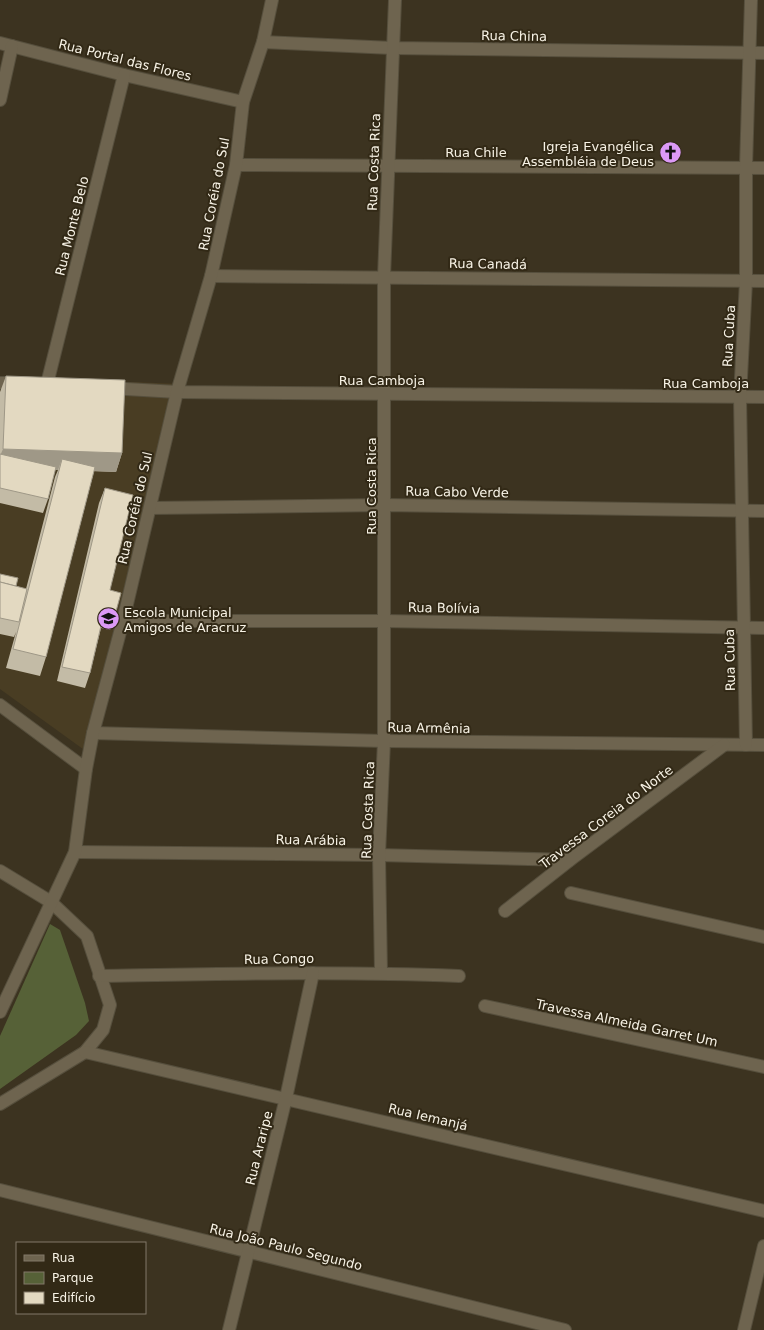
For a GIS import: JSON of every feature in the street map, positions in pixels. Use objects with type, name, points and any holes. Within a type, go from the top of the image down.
[{"type":"street","name":"Rua Coréia do Sul","points":[[0,1012],[75,852],[86,769],[93,733],[123,621],[176,392],[211,276],[236,165],[243,102],[263,42],[272,0]]},
{"type":"street","name":"Rua Costa Rica","points":[[381,973],[379,855],[384,741],[384,505],[386,394],[384,277],[395,0]]},
{"type":"street","name":"Rua Cuba","points":[[746,745],[740,397],[746,281],[746,167],[750,53],[750,0]]},
{"type":"street","name":"Rua China","points":[[263,42],[392,48],[764,53]]},
{"type":"street","name":"Rua Portal das Flores","points":[[6,45],[124,75],[243,102]]},
{"type":"street","points":[[0,100],[6,45]]},
{"type":"street","name":"Rua Monte Belo","points":[[47,384],[124,75]]},
{"type":"street","name":"Rua Chile","points":[[236,165],[764,168]]},
{"type":"street","name":"Rua Canadá","points":[[211,276],[764,281]]},
{"type":"street","points":[[0,383],[62,385]]},
{"type":"street","name":"Rua Camboja","points":[[100,387],[176,392],[764,397]]},
{"type":"street","name":"Rua Cabo Verde","points":[[150,508],[384,505],[764,511]]},
{"type":"street","name":"Rua Bolívia","points":[[123,621],[385,621],[764,628]]},
{"type":"street","points":[[0,705],[86,769]]},
{"type":"street","name":"Rua Armênia","points":[[93,733],[384,741],[764,745]]},
{"type":"street","name":"Travessa Coreia do Norte","points":[[505,911],[570,860],[724,745]]},
{"type":"street","name":"Rua Arábia","points":[[75,852],[379,855],[570,860]]},
{"type":"street","points":[[0,871],[51,902],[87,936],[99,976],[110,1005],[103,1030],[85,1052],[0,1104]]},
{"type":"street","points":[[571,893],[764,937]]},
{"type":"street","name":"Rua Araripe","points":[[229,1330],[286,1098],[313,973]]},
{"type":"street","name":"Rua Congo","points":[[99,976],[381,973],[459,976]]},
{"type":"street","name":"Travessa Almeida Garret Um","points":[[485,1006],[764,1067]]},
{"type":"street","name":"Rua Iemanjá","points":[[85,1052],[764,1211]]},
{"type":"street","name":"Rua João Paulo Segundo","points":[[0,1190],[565,1330]]},
{"type":"street","points":[[744,1330],[764,1246]]},
{"type":"shaded area","points":[[0,377],[183,384],[94,757],[0,689]]},
{"type":"green space","points":[[50,924],[60,930],[85,1003],[89,1021],[76,1035],[0,1089],[0,1036]]},
{"type":"building","points":[[6,376],[125,380],[122,453],[3,449]]},
{"type":"building","points":[[0,454],[56,467],[48,499],[0,488]]},
{"type":"building","points":[[62,459],[95,467],[46,657],[13,649]]},
{"type":"building","points":[[105,488],[133,495],[110,590],[121,593],[115,615],[104,613],[90,673],[62,667]]},
{"type":"building","points":[[0,574],[18,578],[16,586],[0,582]]},
{"type":"building","points":[[0,582],[27,589],[19,622],[0,618]]},
{"type":"place","name":"Igreja Evangélica Assembléia de Deus","points":[[670,153]]},
{"type":"place","name":"Escola Municipal Amigos de Aracruz","points":[[108,619]]}]
